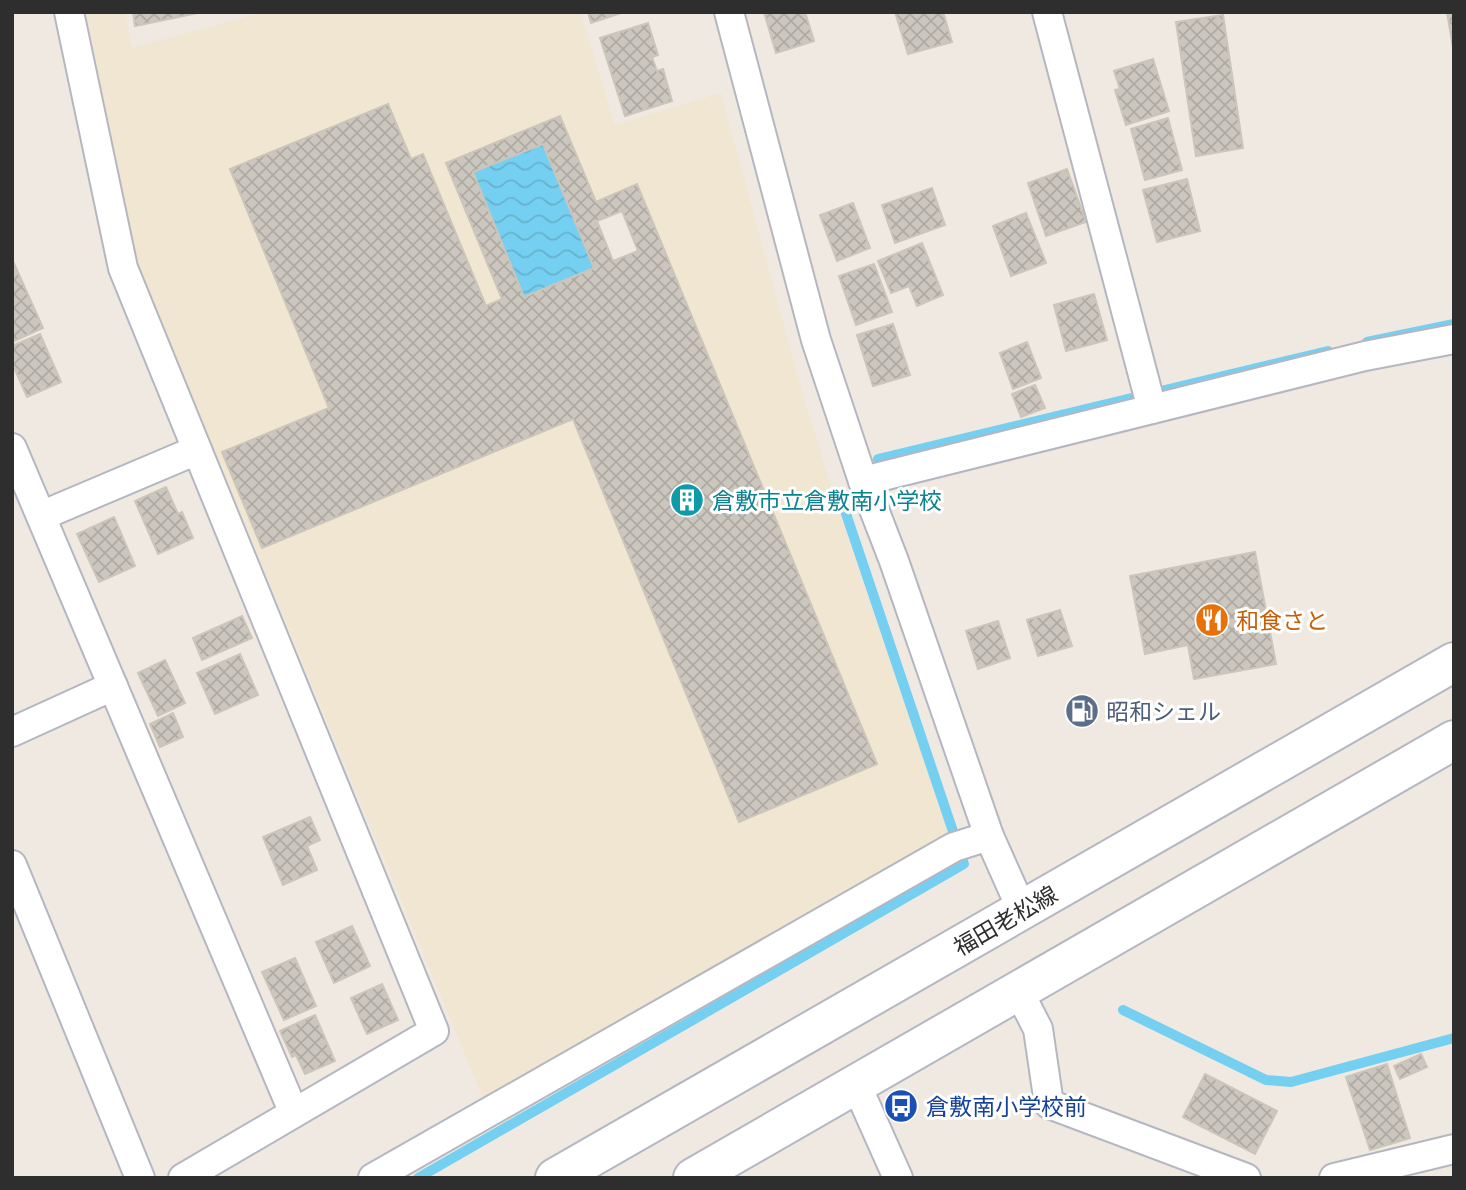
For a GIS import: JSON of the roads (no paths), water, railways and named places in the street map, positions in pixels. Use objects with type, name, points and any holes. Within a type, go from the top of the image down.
[{"type":"main road","name":"福田老松線","points":[[555,1178],[1454,662]]},
{"type":"main road","points":[[693,1178],[1454,740]]},
{"type":"street","points":[[69,12],[123,268],[434,1031],[293,1111],[183,1178]]},
{"type":"street","points":[[729,12],[816,341],[863,481],[894,561],[970,842],[1021,910]]},
{"type":"street","points":[[1047,12],[1149,399]]},
{"type":"street","points":[[863,481],[1149,399],[1454,338]]},
{"type":"street","points":[[12,447],[293,1111]]},
{"type":"street","points":[[41,516],[197,450]]},
{"type":"street","points":[[12,732],[113,686]]},
{"type":"street","points":[[373,1178],[970,842]]},
{"type":"street","points":[[12,865],[141,1178]]},
{"type":"street","points":[[1018,990],[1038,1029],[1049,1104],[1246,1178]]},
{"type":"street","points":[[856,1084],[898,1178]]},
{"type":"street","points":[[1334,1178],[1454,1149]]},
{"type":"water","points":[[543,144],[594,268],[524,297],[473,172]]},
{"type":"waterway","points":[[1367,342],[1454,324]]},
{"type":"waterway","points":[[878,459],[1328,351]]},
{"type":"waterway","points":[[418,1178],[964,864],[839,493]]},
{"type":"waterway","points":[[1123,1010],[1266,1080],[1291,1082],[1454,1038]]},
{"type":"place","name":"倉敷市立倉敷南小学校","points":[[687,500]]},
{"type":"place","name":"和食さと","points":[[1212,620]]},
{"type":"place","name":"昭和シェル","points":[[1082,711]]},
{"type":"place","name":"倉敷南小学校前","points":[[901,1106]]}]
